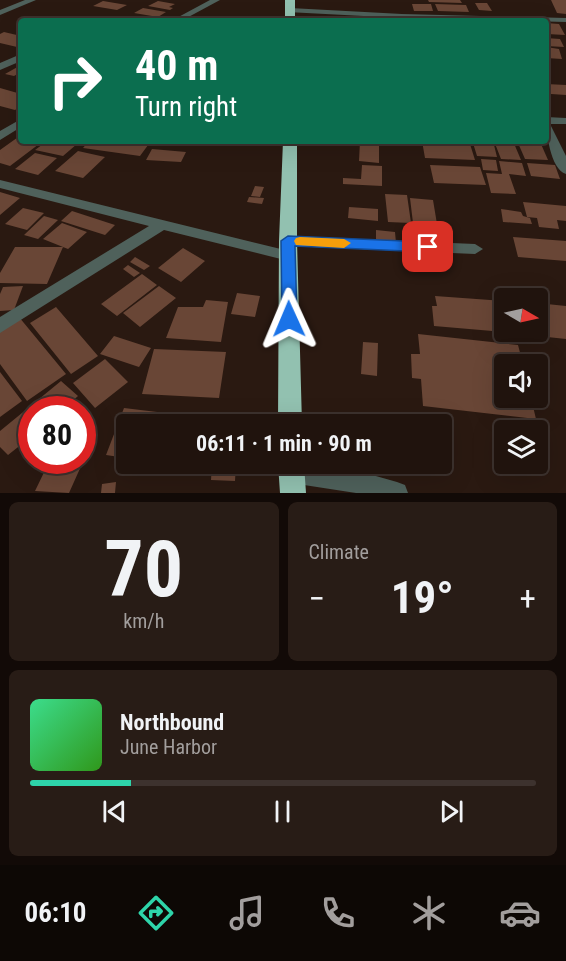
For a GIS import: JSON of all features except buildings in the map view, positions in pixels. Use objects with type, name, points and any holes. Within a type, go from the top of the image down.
[{"type":"highway","points":[[290,144],[288,248],[290,414]]},
{"type":"street","points":[[0,13],[32,0]]},
{"type":"street","points":[[181,18],[216,0]]},
{"type":"street","points":[[290,5],[402,16],[484,18]]},
{"type":"street","points":[[549,20],[566,20]]},
{"type":"street","points":[[0,67],[18,58]]},
{"type":"street","points":[[549,120],[566,121]]},
{"type":"street","points":[[0,136],[18,124]]},
{"type":"street","points":[[549,133],[566,170]]},
{"type":"street","points":[[0,184],[163,224],[288,248],[475,249]]},
{"type":"street","points":[[0,326],[163,224]]},
{"type":"street","points":[[291,476],[345,479],[392,492]]},
{"type":"slow traffic","points":[[300,241],[344,243]]},
{"type":"route","points":[[289,319],[288,241],[428,247]]}]
